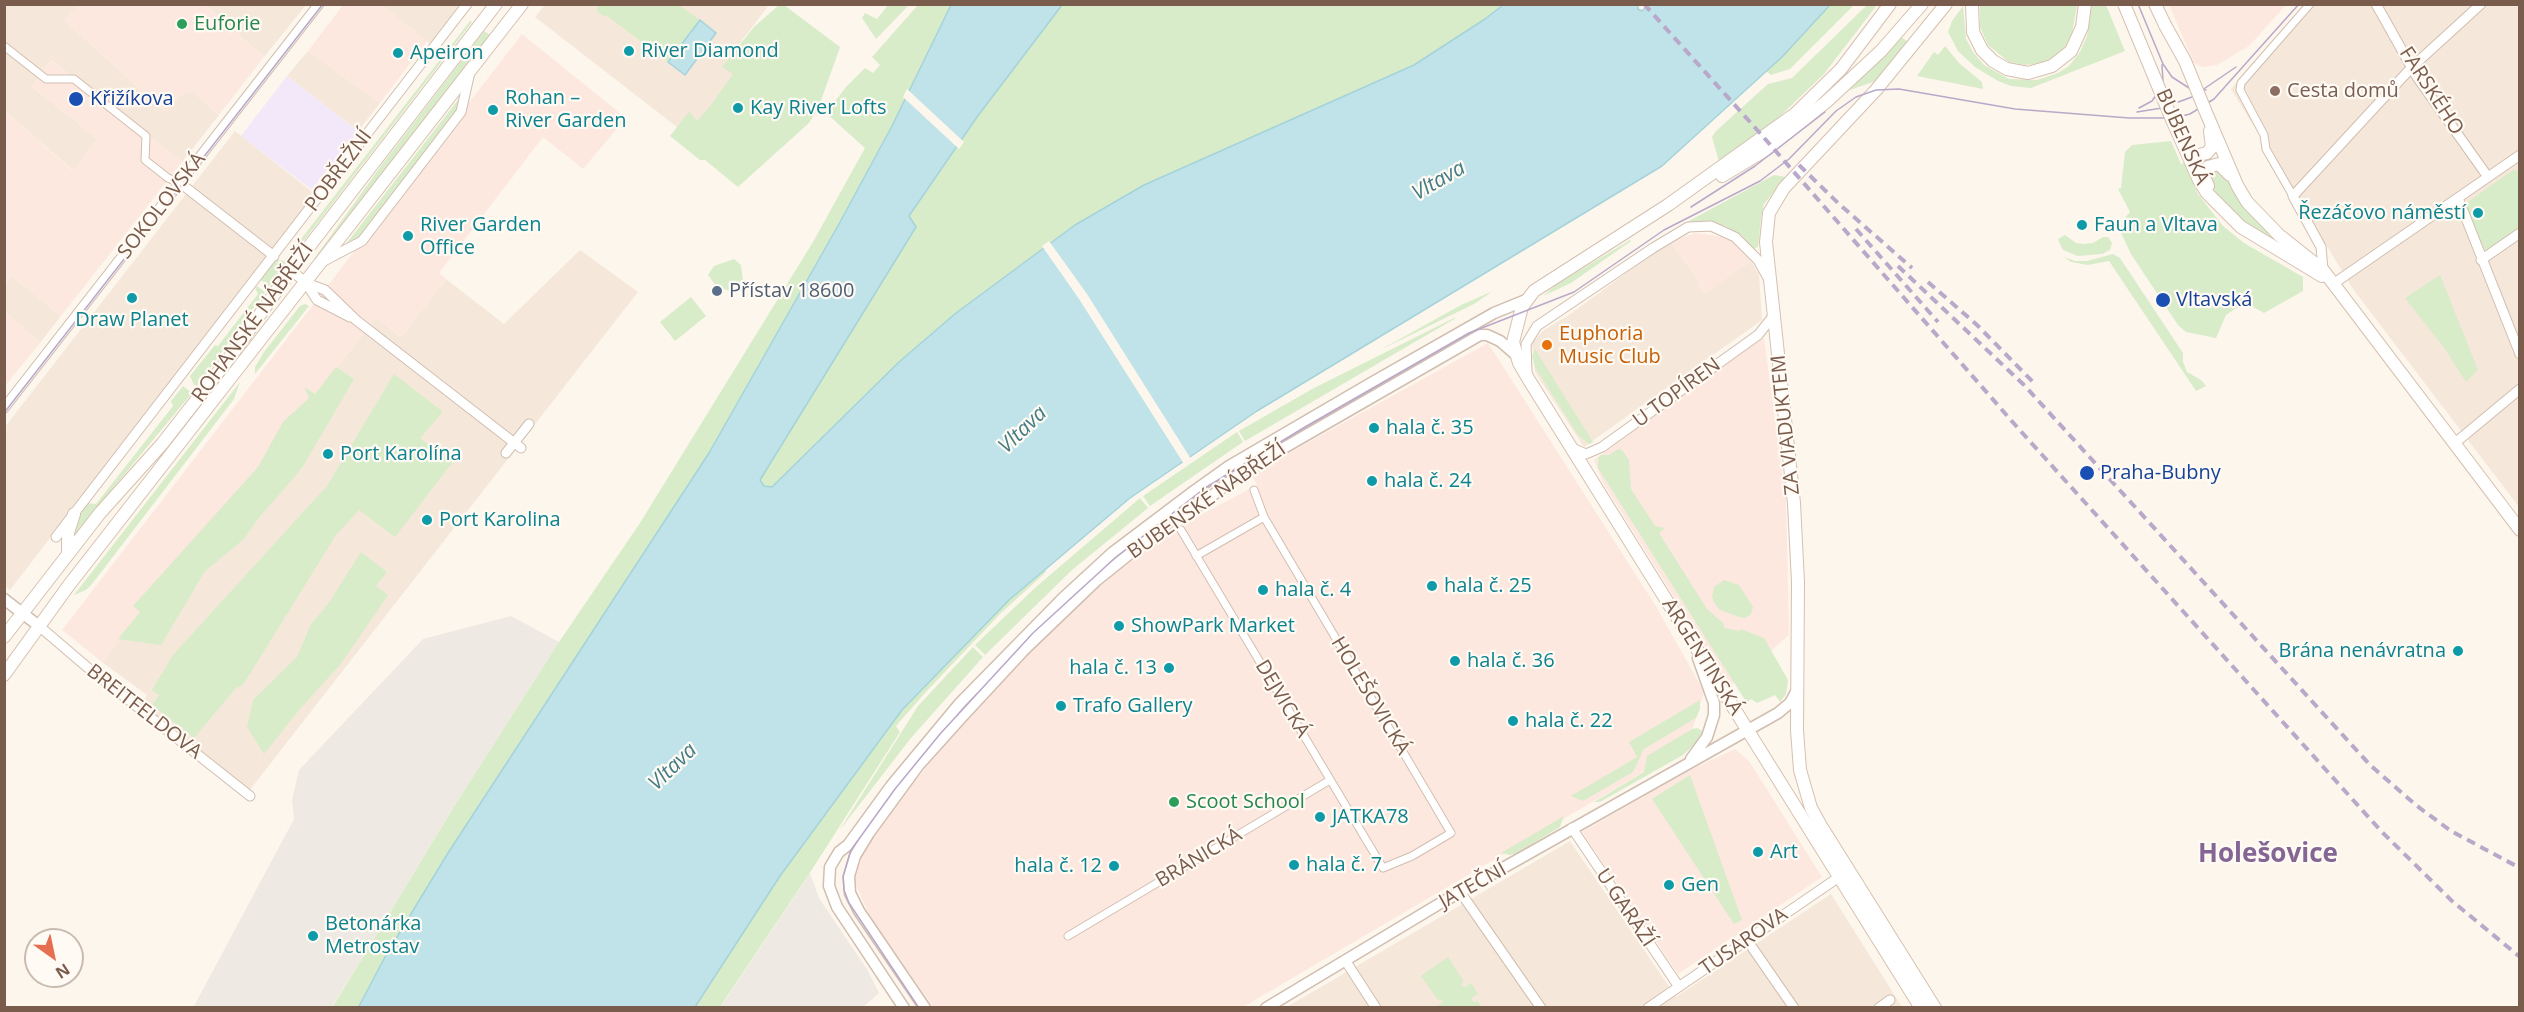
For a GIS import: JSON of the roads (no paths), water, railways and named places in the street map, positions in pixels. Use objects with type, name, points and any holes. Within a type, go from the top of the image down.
[{"type":"main road","name":"ROHANSKÉ NÁBŘEŽÍ","points":[[4,637],[100,513],[176,426],[233,353],[291,270],[496,4]]},
{"type":"main road","name":"ROHANSKÉ NÁBŘEŽÍ","points":[[4,675],[39,626],[522,4]]},
{"type":"main road","points":[[1515,354],[1514,334],[1526,300],[1550,279],[1668,204],[1795,114],[1841,69],[1890,4]]},
{"type":"main road","points":[[1668,204],[1751,159],[1804,120],[1865,67],[1922,4]]},
{"type":"main road","name":"ZA VIADUKTEM","points":[[1797,690],[1797,541],[1766,242],[1769,213],[1777,197],[1879,86],[1946,4]]},
{"type":"main road","points":[[1972,4],[1973,32],[1986,56],[2007,69],[2028,73],[2052,66],[2071,51],[2082,27],[2085,4]]},
{"type":"main road","name":"BUBENSKÁ","points":[[2124,4],[2202,186],[2241,227],[2332,284]]},
{"type":"main road","name":"BUBENSKÁ","points":[[2155,4],[2185,61],[2214,138],[2237,185],[2262,219],[2323,270],[2520,530]]},
{"type":"main road","points":[[2185,148],[2195,156],[2202,155],[2210,150],[2214,138]]},
{"type":"main road","points":[[2219,205],[2204,179],[2205,170],[2216,164],[2221,165],[2237,185]]},
{"type":"main road","name":"ARGENTINSKÁ","points":[[1515,354],[1529,380],[1921,1008]]},
{"type":"main road","points":[[68,554],[68,533],[74,514]]},
{"type":"main road","points":[[1797,690],[1799,762],[1811,808],[1935,1008]]},
{"type":"street","name":"SOKOLOVSKÁ","points":[[4,408],[319,4]]},
{"type":"street","name":"POBŘEŽNÍ","points":[[56,537],[467,4]]},
{"type":"street","name":"BUBENSKÁ","points":[[2310,4],[2241,83],[2240,90],[2261,129],[2266,149],[2321,247],[2323,270]]},
{"type":"street","name":"FARSKÉHO","points":[[2376,4],[2412,67],[2488,177]]},
{"type":"street","points":[[2293,196],[2412,67],[2481,4]]},
{"type":"street","points":[[4,46],[46,79],[74,79],[146,135],[145,160],[168,178],[180,183],[274,256]]},
{"type":"street","name":"ROHANSKÉ NÁBŘEŽÍ","points":[[321,262],[362,242],[461,112],[471,70]]},
{"type":"street","points":[[2332,284],[2519,155]]},
{"type":"street","points":[[2458,198],[2520,354]]},
{"type":"street","points":[[1529,380],[1525,358],[1526,344],[1537,326],[1688,227],[1711,226],[1735,237],[1758,260],[1770,283]]},
{"type":"street","points":[[2481,260],[2520,233]]},
{"type":"street","points":[[291,270],[306,283],[317,300],[356,320],[518,445]]},
{"type":"street","name":"BUBENSKÉ NÁBŘEŽÍ","points":[[904,1008],[837,907],[832,895],[830,867],[839,852],[848,845],[897,779],[960,703],[1063,598],[1112,553],[1213,477],[1494,313],[1526,300]]},
{"type":"street","name":"U TOPÍREN","points":[[1572,448],[1586,454],[1602,447],[1758,335],[1774,315]]},
{"type":"street","name":"BUBENSKÉ NÁBŘEŽÍ","points":[[926,1008],[859,910],[850,893],[849,876],[855,856],[918,766],[1023,651],[1108,571],[1173,519],[1203,503],[1242,472],[1480,335],[1487,335],[1500,341],[1515,354]]},
{"type":"street","points":[[2455,443],[2520,389]]},
{"type":"street","points":[[506,453],[518,445],[529,424]]},
{"type":"street","name":"HOLEŠOVICKÁ","points":[[1254,490],[1264,517],[1451,833],[1412,856],[1383,868]]},
{"type":"street","points":[[1196,556],[1264,517]]},
{"type":"street","name":"DEJVICKÁ","points":[[1181,530],[1383,868]]},
{"type":"street","points":[[4,599],[39,626]]},
{"type":"street","name":"BREITFELDOVA","points":[[39,626],[87,667],[250,796]]},
{"type":"street","name":"JATEČNÍ","points":[[1682,768],[1702,746],[1714,715],[1712,694],[1691,639]]},
{"type":"street","name":"JATEČNÍ","points":[[1266,1008],[1572,828],[1748,731],[1785,708],[1797,690]]},
{"type":"street","name":"BRÁNICKÁ","points":[[1068,936],[1330,780]]},
{"type":"street","name":"U GARÁŽÍ","points":[[1572,828],[1679,987]]},
{"type":"street","name":"TUSAROVA","points":[[1648,1008],[1839,877]]},
{"type":"street","points":[[1461,893],[1541,1008]]},
{"type":"street","points":[[1747,940],[1794,1008]]},
{"type":"street","points":[[1345,960],[1376,1008]]},
{"type":"street","points":[[1879,1008],[1890,1000]]},
{"type":"water","name":"Vltava","points":[[1638,4],[1638,9],[1642,11],[1649,4],[1830,5],[1782,57],[1662,166],[1257,411],[1130,498],[1009,600],[902,710],[780,876],[695,1007],[358,1008],[386,955],[448,853],[709,453],[892,126],[951,5],[1062,5],[977,117],[909,216],[916,227],[760,480],[764,486],[772,487],[899,362],[956,313],[1075,225],[1144,185],[1414,65],[1503,5]]},
{"type":"water","points":[[700,20],[716,33],[685,75],[668,62]]},
{"type":"tram line","points":[[4,413],[323,4]]},
{"type":"tram line","points":[[2138,4],[2163,64],[2172,77],[2189,88],[2206,90]]},
{"type":"tram line","points":[[919,1008],[849,903],[844,890],[843,877],[851,850],[895,789],[940,734],[1033,633],[1115,558],[1205,488],[1305,427],[1469,333],[1574,292],[1664,230],[1760,181],[1789,159],[1836,111],[1856,97],[1876,90],[1899,89],[2015,109],[2129,118],[2174,118],[2190,114],[2214,99],[2299,4]]},
{"type":"tram line","points":[[2139,108],[2152,101],[2159,91],[2163,81],[2162,65]]},
{"type":"tram line","points":[[2137,112],[2162,108],[2192,97],[2236,67]]},
{"type":"tram line","points":[[1691,207],[1755,166],[1825,112]]},
{"type":"railway","points":[[1644,4],[2017,427],[2381,831],[2452,901],[2520,957]]},
{"type":"railway","points":[[1799,165],[1838,203],[1912,268]]},
{"type":"railway","points":[[1856,229],[1938,322]]},
{"type":"railway","points":[[1898,266],[2024,385],[2370,765],[2417,806],[2451,831],[2520,868]]},
{"type":"railway","points":[[1928,282],[1977,325],[2034,383]]},
{"type":"place","name":"Euforie","points":[[182,24]]},
{"type":"place","name":"River Diamond","points":[[629,51]]},
{"type":"place","name":"Apeiron","points":[[398,53]]},
{"type":"place","name":"Cesta domů","points":[[2275,91]]},
{"type":"place","name":"Křižíkova","points":[[76,99]]},
{"type":"place","name":"Kay River Lofts","points":[[738,108]]},
{"type":"place","name":"Rohan – River Garden","points":[[493,110]]},
{"type":"place","name":"Řezáčovo náměstí","points":[[2478,213]]},
{"type":"place","name":"Faun a Vltava","points":[[2082,225]]},
{"type":"place","name":"River Garden Office","points":[[408,236]]},
{"type":"place","name":"Přístav 18600","points":[[717,291]]},
{"type":"place","name":"Draw Planet","points":[[132,298]]},
{"type":"place","name":"Vltavská","points":[[2163,300]]},
{"type":"place","name":"Euphoria Music Club","points":[[1547,345]]},
{"type":"place","name":"hala č. 35","points":[[1374,428]]},
{"type":"place","name":"Port Karolína","points":[[328,454]]},
{"type":"place","name":"Praha-Bubny","points":[[2087,473]]},
{"type":"place","name":"hala č. 24","points":[[1372,481]]},
{"type":"place","name":"Port Karolina","points":[[427,520]]},
{"type":"place","name":"hala č. 25","points":[[1432,586]]},
{"type":"place","name":"hala č. 4","points":[[1263,590]]},
{"type":"place","name":"ShowPark Market","points":[[1119,626]]},
{"type":"place","name":"Brána nenávratna","points":[[2458,651]]},
{"type":"place","name":"hala č. 36","points":[[1455,661]]},
{"type":"place","name":"hala č. 13","points":[[1169,668]]},
{"type":"place","name":"Trafo Gallery","points":[[1061,706]]},
{"type":"place","name":"hala č. 22","points":[[1513,721]]},
{"type":"place","name":"Scoot School","points":[[1174,802]]},
{"type":"place","name":"JATKA78","points":[[1320,817]]},
{"type":"place","name":"Art","points":[[1758,852]]},
{"type":"place","name":"hala č. 7","points":[[1294,865]]},
{"type":"place","name":"hala č. 12","points":[[1114,866]]},
{"type":"place","name":"Gen","points":[[1669,885]]},
{"type":"place","name":"Betonárka Metrostav","points":[[313,936]]},
{"type":"district","name":"Holešovice","points":[[2268,855]]}]
